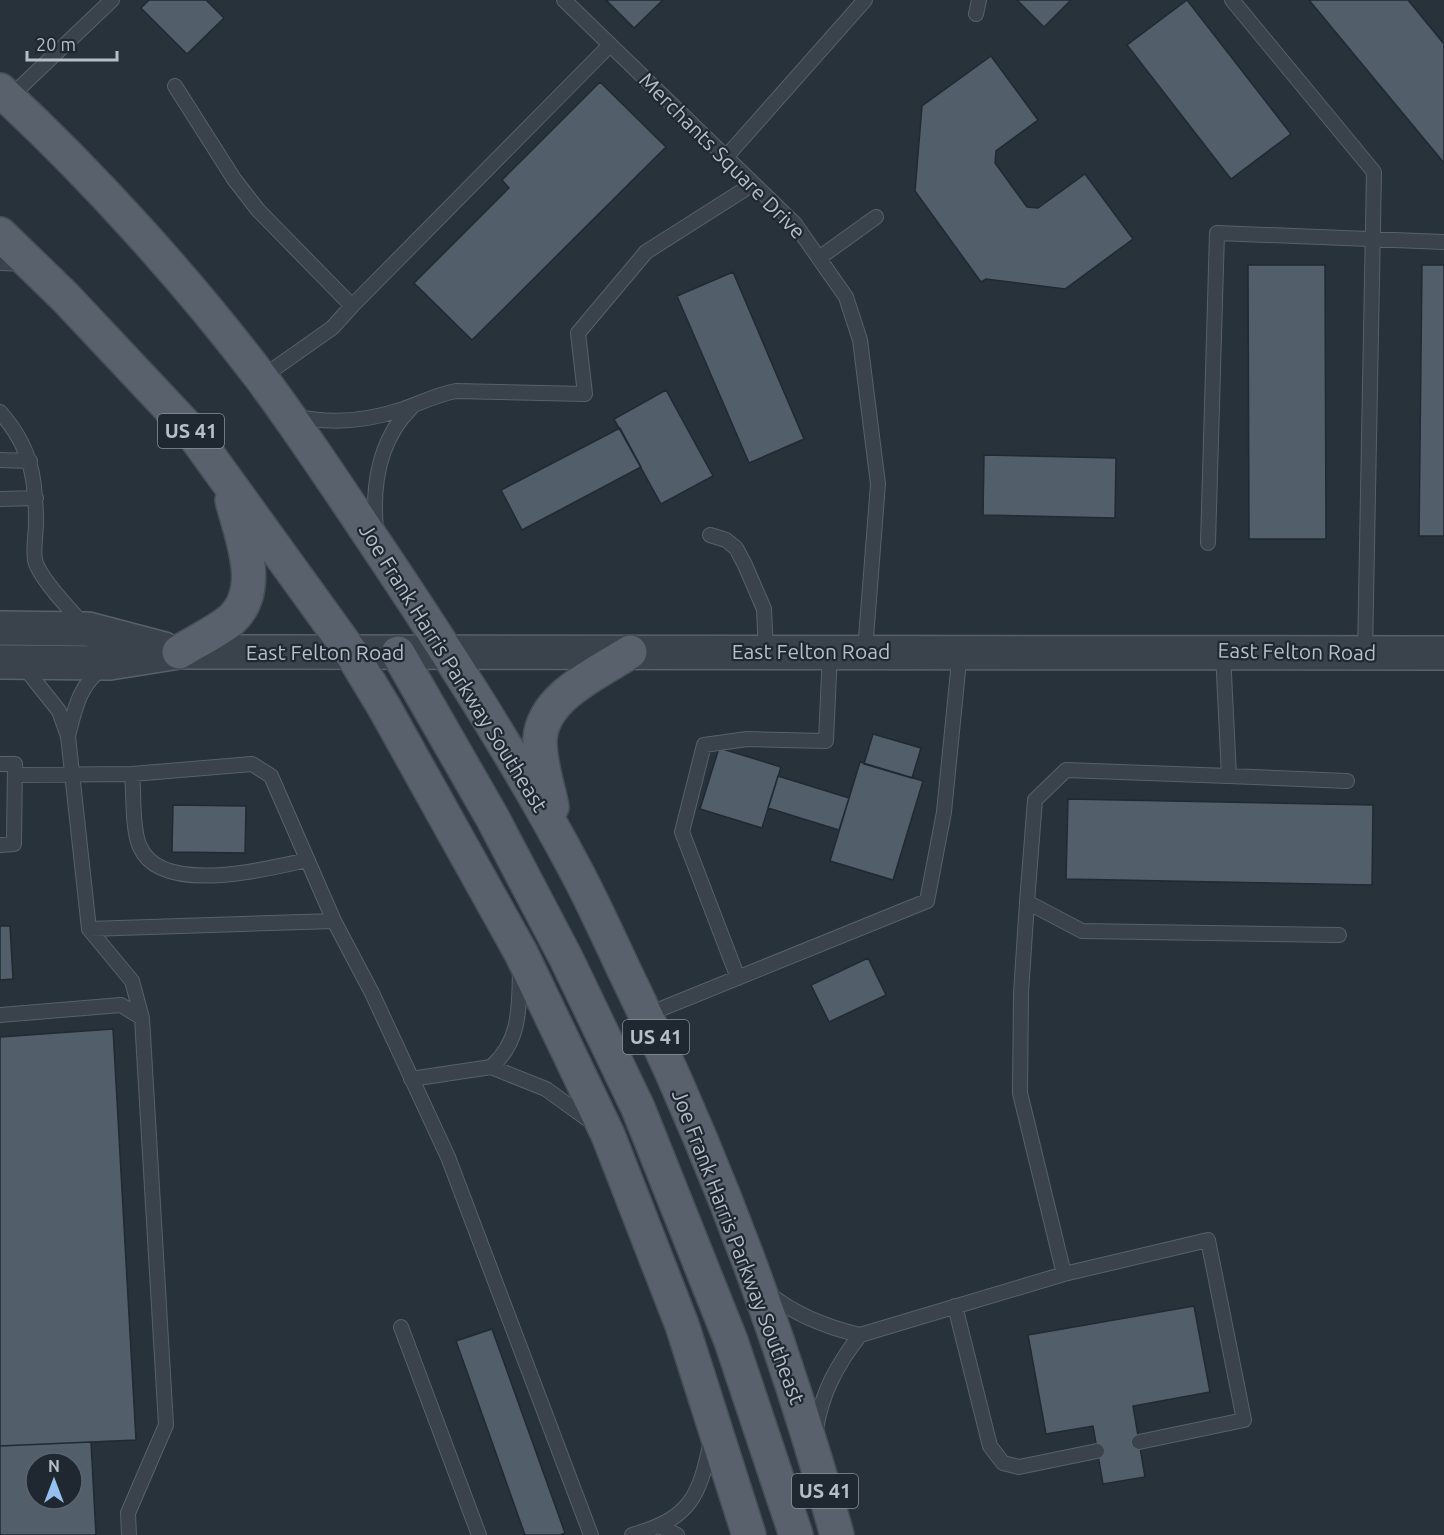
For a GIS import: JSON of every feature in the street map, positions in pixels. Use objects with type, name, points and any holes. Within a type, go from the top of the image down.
[{"type":"main road","name":"Joe Frank Harris Parkway Southeast","points":[[5,94],[108,200],[185,286],[261,378],[377,546],[493,724],[558,838],[646,1015],[706,1151],[757,1283],[813,1446],[837,1535]]},
{"type":"main road","name":"US 41","points":[[0,234],[16,264],[191,431],[352,654],[521,953],[608,1135],[678,1314],[750,1535]]},
{"type":"main road","points":[[179,652],[230,620],[240,609],[247,595],[250,580],[229,483]]},
{"type":"main road","points":[[558,838],[541,756],[540,739],[543,723],[563,696],[630,652]]},
{"type":"main road","points":[[398,653],[492,817],[566,958],[638,1108],[731,1341],[796,1535]]},
{"type":"street","name":"East Felton Road","points":[[0,628],[88,629],[179,652]]},
{"type":"street","name":"East Felton Road","points":[[10,662],[110,663],[179,652],[352,654],[866,651],[1444,653]]},
{"type":"lane","points":[[5,94],[112,0]]},
{"type":"lane","name":"Merchants Square Drive","points":[[564,0],[795,224],[846,297],[860,340],[876,474],[866,651]]},
{"type":"lane","points":[[726,157],[865,0]]},
{"type":"lane","points":[[976,14],[979,0]]},
{"type":"lane","points":[[1232,0],[1374,172],[1365,653]]},
{"type":"lane","points":[[261,378],[332,328],[610,45]]},
{"type":"lane","points":[[175,86],[234,179],[258,210],[352,306]]},
{"type":"lane","points":[[286,414],[343,420],[381,415],[436,395],[456,391],[585,394],[578,333],[646,252],[753,184]]},
{"type":"lane","points":[[819,258],[876,217]]},
{"type":"lane","points":[[1208,543],[1217,233],[1444,242]]},
{"type":"lane","points":[[377,546],[375,501],[379,469],[389,438],[413,405]]},
{"type":"lane","points":[[0,412],[12,426],[30,461],[36,498],[35,561],[57,595],[88,629]]},
{"type":"lane","points":[[0,460],[30,461]]},
{"type":"lane","points":[[0,499],[36,498]]},
{"type":"lane","points":[[710,535],[726,540],[736,548],[745,565],[764,609],[766,652]]},
{"type":"lane","points":[[646,1015],[927,901],[944,812],[960,651]]},
{"type":"lane","points":[[1223,651],[1229,776]]},
{"type":"lane","points":[[738,978],[682,832],[704,745],[747,739],[826,741],[830,652]]},
{"type":"lane","points":[[10,662],[59,711],[68,736]]},
{"type":"lane","points":[[110,663],[84,686],[76,703],[68,736],[70,775],[88,929],[132,981],[142,1018],[166,1425],[128,1513],[129,1535]]},
{"type":"lane","points":[[0,764],[15,764],[14,844],[0,845]]},
{"type":"lane","points":[[15,775],[132,774],[252,764],[271,776],[334,921],[372,993],[448,1157],[591,1535]]},
{"type":"lane","points":[[1064,1274],[1020,1093],[1021,993],[1035,800],[1066,770],[1347,781]]},
{"type":"lane","points":[[132,774],[140,848],[153,862],[179,874],[236,876],[307,860]]},
{"type":"lane","points":[[1027,902],[1082,931],[1339,935]]},
{"type":"lane","points":[[88,929],[334,921]]},
{"type":"lane","points":[[491,1067],[504,1055],[514,1039],[519,1011],[521,953]]},
{"type":"lane","points":[[0,1014],[121,1005],[142,1018]]},
{"type":"lane","points":[[411,1079],[491,1067],[546,1089],[608,1135]]},
{"type":"lane","points":[[757,1283],[781,1303],[806,1317],[833,1328],[860,1335],[1064,1274],[1208,1240],[1244,1420],[1139,1442]]},
{"type":"lane","points":[[955,1306],[990,1446],[1004,1463],[1019,1467],[1097,1451]]},
{"type":"lane","points":[[401,1327],[479,1535]]},
{"type":"lane","points":[[813,1446],[819,1408],[827,1386],[838,1363],[860,1335]]},
{"type":"lane","points":[[632,1535],[661,1527],[692,1502],[703,1477],[715,1424]]},
{"type":"lane","points":[[661,1527],[677,1535]]},
{"type":"building","points":[[149,0],[206,0],[224,18],[187,54],[141,8]]},
{"type":"building","points":[[606,0],[663,0],[634,28]]},
{"type":"building","points":[[1017,0],[1071,0],[1044,27]]},
{"type":"building","points":[[1187,0],[1291,134],[1231,179],[1127,45]]},
{"type":"building","points":[[1309,0],[1408,0],[1444,44],[1444,163]]},
{"type":"building","points":[[991,56],[1038,120],[996,151],[995,163],[1027,207],[1038,208],[1085,174],[1133,239],[1065,289],[986,279],[981,282],[915,191],[922,106]]},
{"type":"building","points":[[600,82],[666,147],[472,340],[414,283],[509,188],[502,180]]},
{"type":"building","points":[[1248,265],[1325,265],[1326,539],[1249,539]]},
{"type":"building","points":[[1422,265],[1444,265],[1444,536],[1419,536]]},
{"type":"building","points":[[733,272],[804,439],[749,463],[677,296]]},
{"type":"building","points":[[666,390],[713,476],[661,504],[614,419]]},
{"type":"building","points":[[620,428],[641,467],[522,530],[501,490]]},
{"type":"building","points":[[984,455],[1116,458],[1115,518],[983,515]]},
{"type":"building","points":[[873,734],[921,748],[912,778],[864,764]]},
{"type":"building","points":[[719,748],[781,767],[762,828],[700,809]]},
{"type":"building","points":[[860,762],[923,781],[893,880],[830,861]]},
{"type":"building","points":[[778,776],[849,798],[839,830],[768,808]]},
{"type":"building","points":[[1068,799],[1373,805],[1372,885],[1066,879]]},
{"type":"building","points":[[173,805],[246,806],[245,853],[172,852]]},
{"type":"building","points":[[0,926],[10,926],[13,979],[0,980]]},
{"type":"building","points":[[868,958],[886,995],[829,1022],[811,985]]},
{"type":"building","points":[[113,1029],[136,1440],[0,1446],[0,1037]]},
{"type":"building","points":[[1194,1306],[1210,1392],[1133,1406],[1145,1477],[1103,1484],[1093,1426],[1046,1434],[1028,1335]]},
{"type":"building","points":[[492,1329],[565,1533],[560,1535],[525,1535],[456,1341]]},
{"type":"building","points":[[91,1442],[96,1535],[0,1535],[0,1446]]}]
